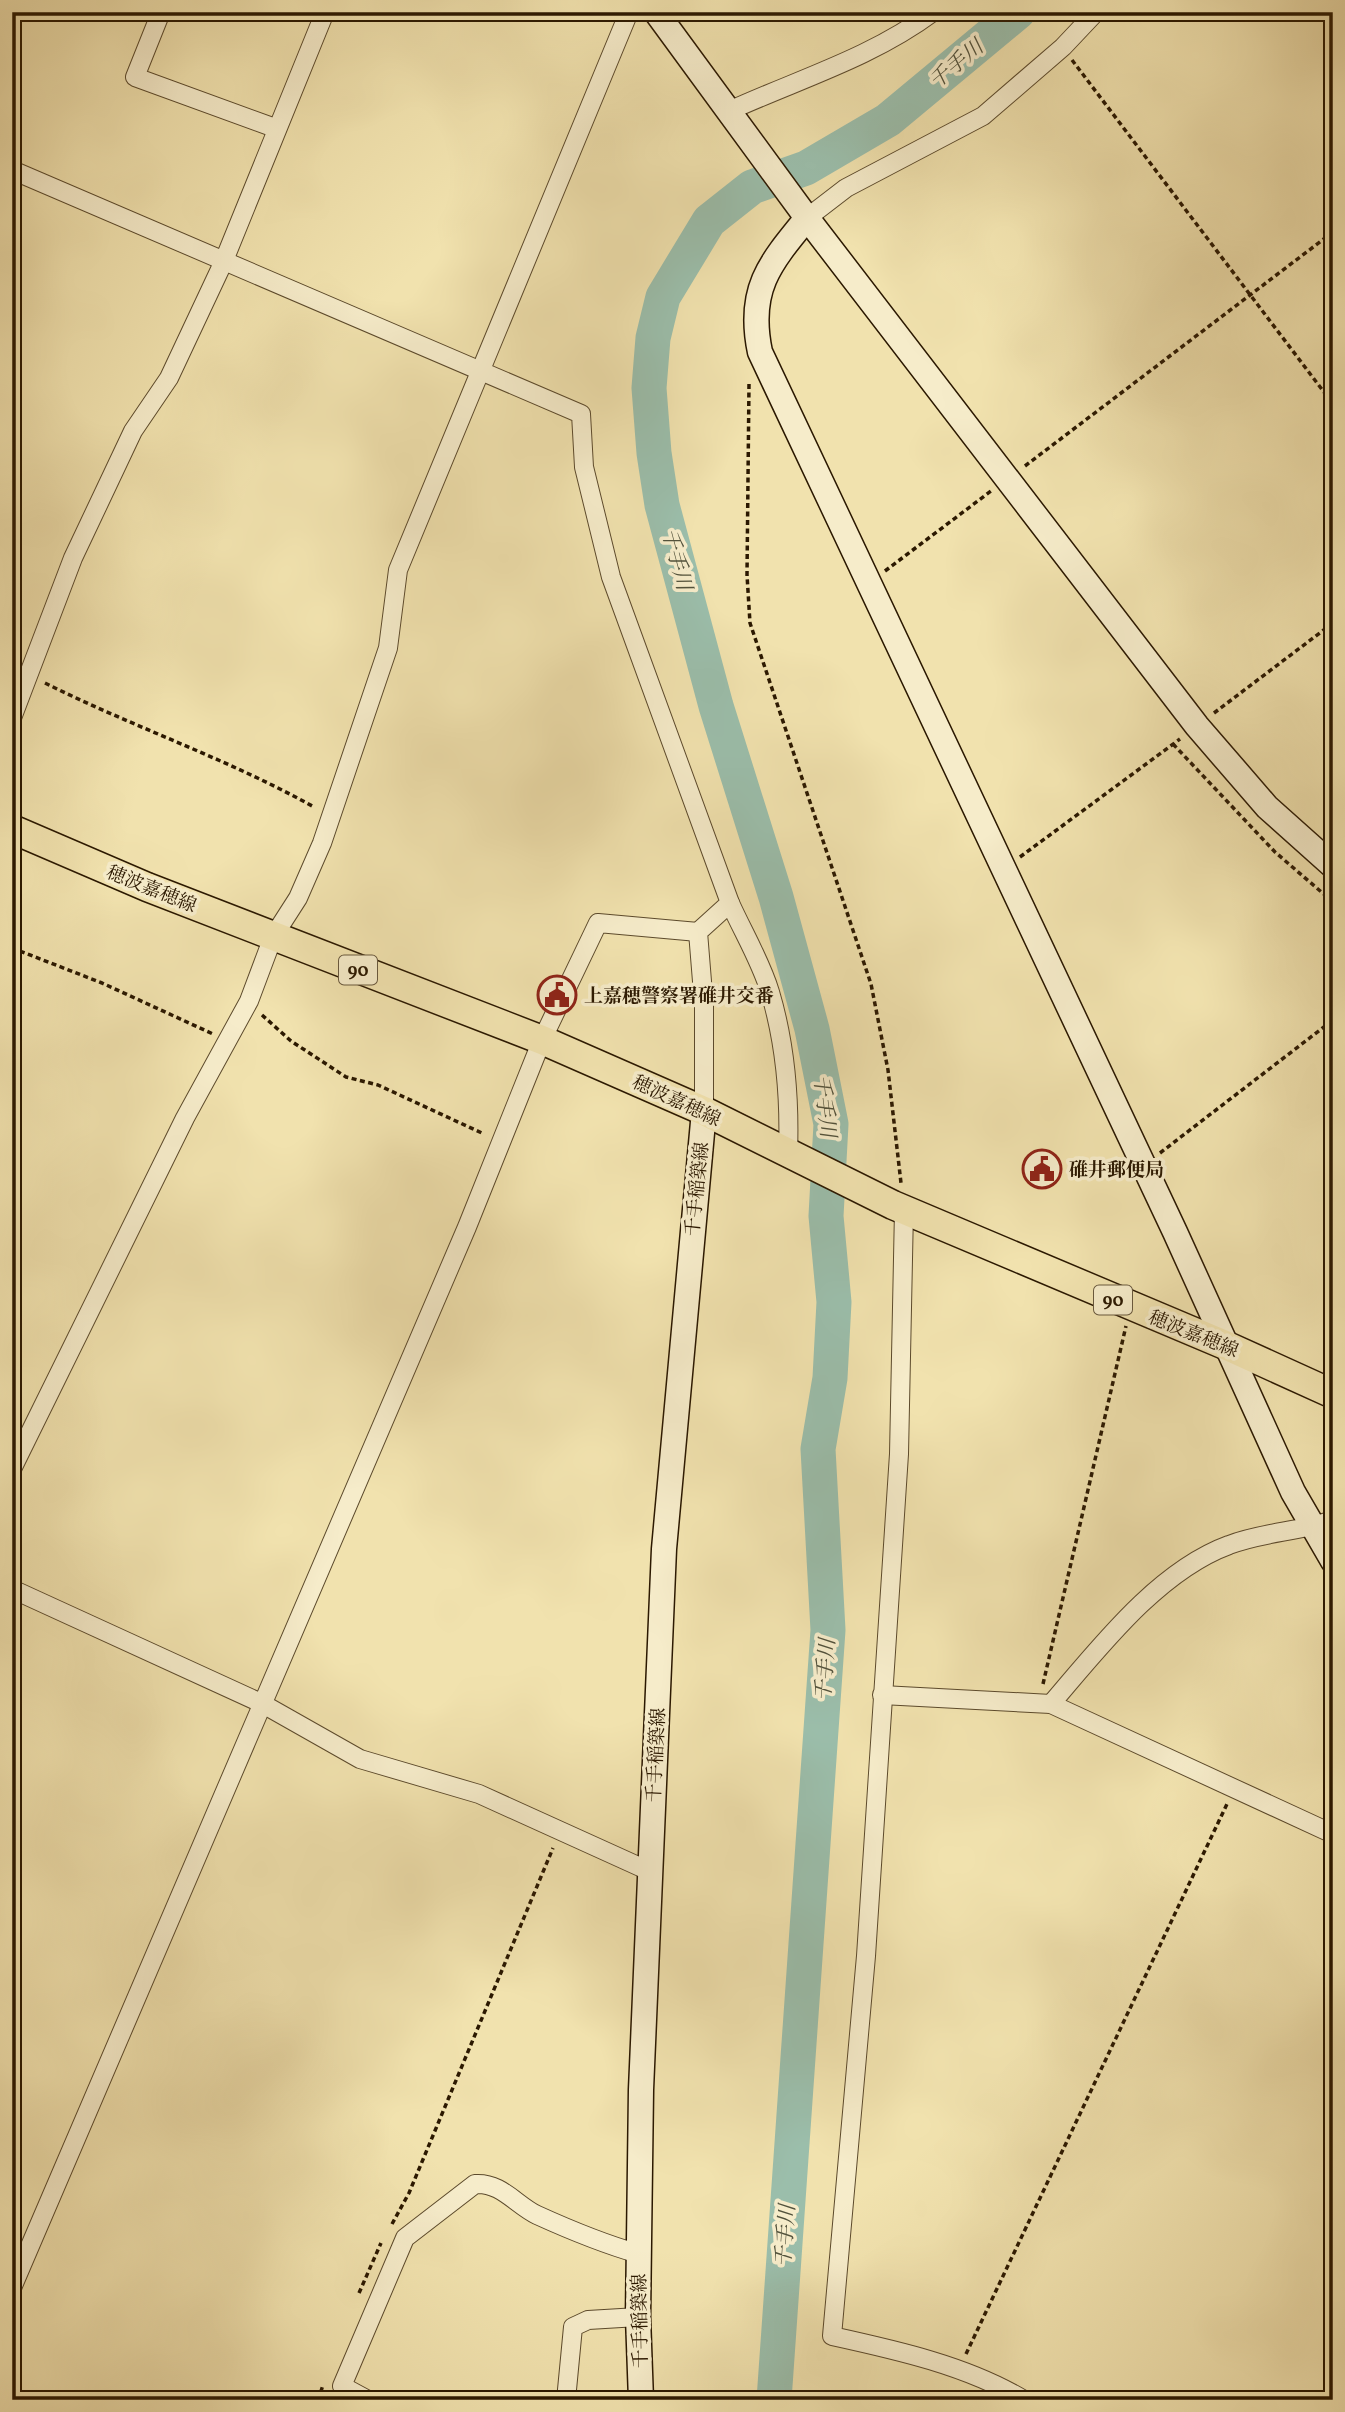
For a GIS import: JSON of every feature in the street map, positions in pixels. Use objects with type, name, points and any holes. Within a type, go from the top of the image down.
[{"type":"main road","name":"穂波嘉穂線","points":[[12,829],[273,937],[542,1040],[704,1111],[898,1207],[1225,1345],[1333,1394]]},
{"type":"street","points":[[161,12],[135,76],[275,128]]},
{"type":"street","points":[[12,718],[72,558],[133,431],[169,379],[223,263],[275,128],[325,12]]},
{"type":"street","points":[[12,1469],[185,1118],[249,1001],[273,937],[298,898],[331,816],[388,648],[398,570],[629,12]]},
{"type":"street","points":[[656,12],[807,218],[1197,726],[1267,807],[1333,866]]},
{"type":"street","points":[[733,116],[790,83],[844,65],[905,33],[933,12]]},
{"type":"street","points":[[1096,12],[1063,47],[983,116],[846,188],[807,218],[764,276],[756,299],[754,323],[760,352],[868,584],[1143,1165],[1293,1492],[1323,1523],[1333,1561]]},
{"type":"street","points":[[12,170],[223,263],[580,414],[584,467],[611,577],[730,903],[769,990],[784,1050],[790,1099],[792,1155]]},
{"type":"street","points":[[12,2288],[502,1142],[542,1040],[598,923],[698,932],[730,903]]},
{"type":"street","points":[[698,932],[704,1006],[704,1111]]},
{"type":"street","name":"千手稲築線","points":[[641,2400],[638,2317],[649,1871],[664,1549],[704,1111]]},
{"type":"street","points":[[898,1207],[900,1454],[866,1956],[832,2336],[890,2349],[1002,2386],[1024,2400]]},
{"type":"street","points":[[1045,1703],[1152,1595],[1193,1564],[1228,1545],[1323,1523]]},
{"type":"street","points":[[12,1589],[261,1703],[360,1759],[479,1794],[649,1871]]},
{"type":"street","points":[[882,1695],[1045,1703],[1333,1834]]},
{"type":"street","points":[[369,2400],[342,2386],[405,2238],[475,2184],[497,2188],[535,2214],[613,2247],[639,2254]]},
{"type":"street","points":[[566,2400],[573,2327],[588,2320],[638,2317]]},
{"type":"path","points":[[1063,47],[1333,404]]},
{"type":"path","points":[[868,584],[1333,232]]},
{"type":"path","points":[[751,375],[747,561],[750,623],[871,984],[888,1070],[898,1207]]},
{"type":"path","points":[[1004,869],[1333,622]]},
{"type":"path","points":[[29,676],[141,728],[265,780],[331,816]]},
{"type":"path","points":[[12,947],[102,983],[228,1041]]},
{"type":"path","points":[[249,1001],[291,1041],[346,1077],[379,1085],[502,1142]]},
{"type":"path","points":[[1143,1165],[1333,1020]]},
{"type":"path","points":[[1045,1703],[1130,1307]]},
{"type":"path","points":[[958,2372],[1234,1790]]},
{"type":"path","points":[[355,2303],[374,2255],[409,2193],[560,1831]]},
{"type":"path","points":[[318,2400],[327,2376]]},
{"type":"waterway","name":"千手川","points":[[774,2400],[828,1630],[818,1449],[830,1378],[834,1302],[826,1216],[831,1124],[812,1029],[776,897],[716,706],[662,505],[654,453],[649,388],[653,338],[663,297],[709,221],[752,187],[806,168],[888,120],[1018,12]]},
{"type":"place","name":"上嘉穂警察署碓井交番","points":[[557,995]]},
{"type":"place","name":"碓井郵便局","points":[[1042,1169]]}]
